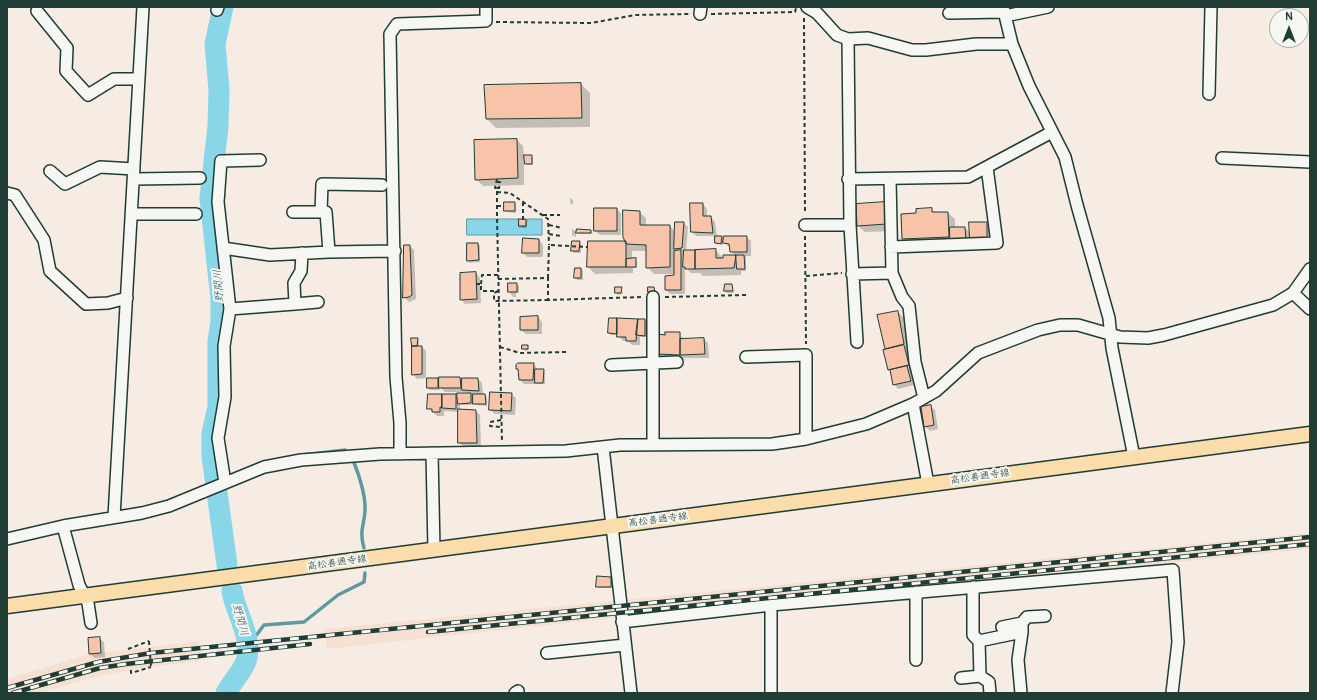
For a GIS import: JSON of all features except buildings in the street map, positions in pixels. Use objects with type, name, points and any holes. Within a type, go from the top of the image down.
[{"type":"main road","name":"高松善通寺線","points":[[7,606],[225,579],[613,525],[1310,434]]},
{"type":"street","points":[[114,517],[128,298],[138,79],[143,7]]},
{"type":"street","points":[[400,454],[390,34],[397,24],[486,21],[486,7]]},
{"type":"street","points":[[949,13],[1004,12],[1048,7]]},
{"type":"street","points":[[1209,94],[1211,7]]},
{"type":"street","points":[[37,11],[67,48],[66,71],[88,95],[114,79],[138,79]]},
{"type":"street","points":[[805,11],[817,13],[836,35],[848,39],[868,38],[912,50],[926,50],[976,44],[1012,44]]},
{"type":"street","points":[[1004,12],[1012,44],[1029,86],[1065,157],[1109,318],[1112,348],[1134,457]]},
{"type":"street","points":[[848,39],[848,179],[856,342]]},
{"type":"street","points":[[848,179],[968,177],[1052,132]]},
{"type":"street","points":[[1222,158],[1310,162]]},
{"type":"street","points":[[219,486],[218,438],[225,397],[224,346],[230,309],[218,202],[221,161],[260,160]]},
{"type":"street","points":[[50,170],[65,184],[100,167],[134,174],[200,178]]},
{"type":"street","points":[[891,247],[997,243],[987,167]]},
{"type":"street","points":[[890,179],[892,273],[902,297],[909,306],[915,362],[924,398]]},
{"type":"street","points":[[321,212],[322,184],[382,185]]},
{"type":"street","points":[[7,193],[15,195],[44,240],[50,271],[65,286],[86,304],[108,303],[128,298]]},
{"type":"street","points":[[293,212],[326,212],[329,252]]},
{"type":"street","points":[[132,214],[196,214]]},
{"type":"street","points":[[805,225],[850,225]]},
{"type":"street","points":[[223,248],[270,255],[394,251]]},
{"type":"street","points":[[295,304],[294,283],[301,271],[302,253]]},
{"type":"street","points":[[7,539],[63,526],[142,513],[169,506],[264,467],[301,460],[400,454],[566,451],[603,447],[653,445],[772,444],[806,439],[866,424],[913,404],[936,391],[978,353],[1038,330],[1060,325],[1078,325],[1120,337],[1148,338],[1164,335],[1273,305],[1293,293],[1310,269]]},
{"type":"street","points":[[852,274],[892,273]]},
{"type":"street","points":[[1293,293],[1310,309]]},
{"type":"street","points":[[653,297],[653,445]]},
{"type":"street","points":[[230,309],[318,302]]},
{"type":"street","points":[[746,357],[806,355],[806,439]]},
{"type":"street","points":[[611,364],[677,362]]},
{"type":"street","points":[[913,404],[928,484]]},
{"type":"street","points":[[603,447],[631,693]]},
{"type":"street","points":[[432,453],[434,550]]},
{"type":"street","points":[[63,526],[91,623]]},
{"type":"street","points":[[622,622],[771,605],[1173,570],[1178,642],[1172,693]]},
{"type":"street","points":[[973,587],[974,634],[979,641],[980,676]]},
{"type":"street","points":[[916,592],[916,660]]},
{"type":"street","points":[[771,605],[771,693]]},
{"type":"street","points":[[1021,693],[1018,660],[1022,628],[1027,617],[1045,616]]},
{"type":"street","points":[[1002,626],[1022,628]]},
{"type":"street","points":[[979,641],[1022,628]]},
{"type":"street","points":[[547,653],[625,645]]},
{"type":"street","points":[[961,678],[980,676],[989,682],[990,693]]},
{"type":"path","points":[[486,21],[591,23],[635,15],[700,11],[794,12],[796,7]]},
{"type":"path","points":[[805,11],[806,355]]},
{"type":"path","points":[[497,180],[500,182],[499,188],[497,188],[497,216],[502,453]]},
{"type":"path","points":[[497,192],[510,193],[548,219],[548,300]]},
{"type":"path","points":[[523,203],[523,220]]},
{"type":"path","points":[[497,206],[504,206]]},
{"type":"path","points":[[542,215],[560,215]]},
{"type":"path","points":[[549,224],[562,228]]},
{"type":"path","points":[[549,234],[561,236]]},
{"type":"path","points":[[549,245],[588,247]]},
{"type":"path","points":[[806,276],[834,273],[852,274]]},
{"type":"path","points":[[498,275],[482,275],[481,284],[481,291],[498,291]]},
{"type":"path","points":[[498,279],[548,278]]},
{"type":"path","points":[[476,284],[481,284]]},
{"type":"path","points":[[498,291],[494,293],[494,301],[746,295]]},
{"type":"path","points":[[500,347],[520,353],[568,352]]},
{"type":"path","points":[[501,420],[490,422],[490,426],[501,427]]},
{"type":"path","points":[[128,649],[149,641],[151,667],[131,673],[131,670]]},
{"type":"shaded area","points":[[1310,533],[1310,549],[622,617],[327,649],[325,629]]},
{"type":"shaded area","points":[[88,638],[101,653],[199,641],[201,661],[102,675],[40,693],[7,693],[7,679],[89,654]]},
{"type":"water","points":[[467,219],[519,219],[519,227],[526,226],[527,219],[542,219],[542,235],[467,235]]},
{"type":"waterway","name":"野間川","points":[[223,7],[215,44],[219,90],[218,126],[210,198],[221,299],[221,322],[218,341],[218,407],[212,433],[212,456],[227,565]]},
{"type":"waterway","points":[[303,455],[345,450]]},
{"type":"waterway","points":[[353,460],[360,478],[365,505],[362,533],[364,548]]},
{"type":"waterway","points":[[235,693],[251,669],[255,656],[255,637],[264,625],[304,622],[338,595],[364,582],[365,573]]},
{"type":"waterway","name":"野間川","points":[[226,693],[243,667],[247,658],[248,649],[245,632],[232,591]]},
{"type":"railway","points":[[7,688],[98,662],[151,653],[1310,537]]},
{"type":"railway","points":[[428,632],[1310,544]]},
{"type":"railway","points":[[13,693],[100,668],[310,644]]}]
